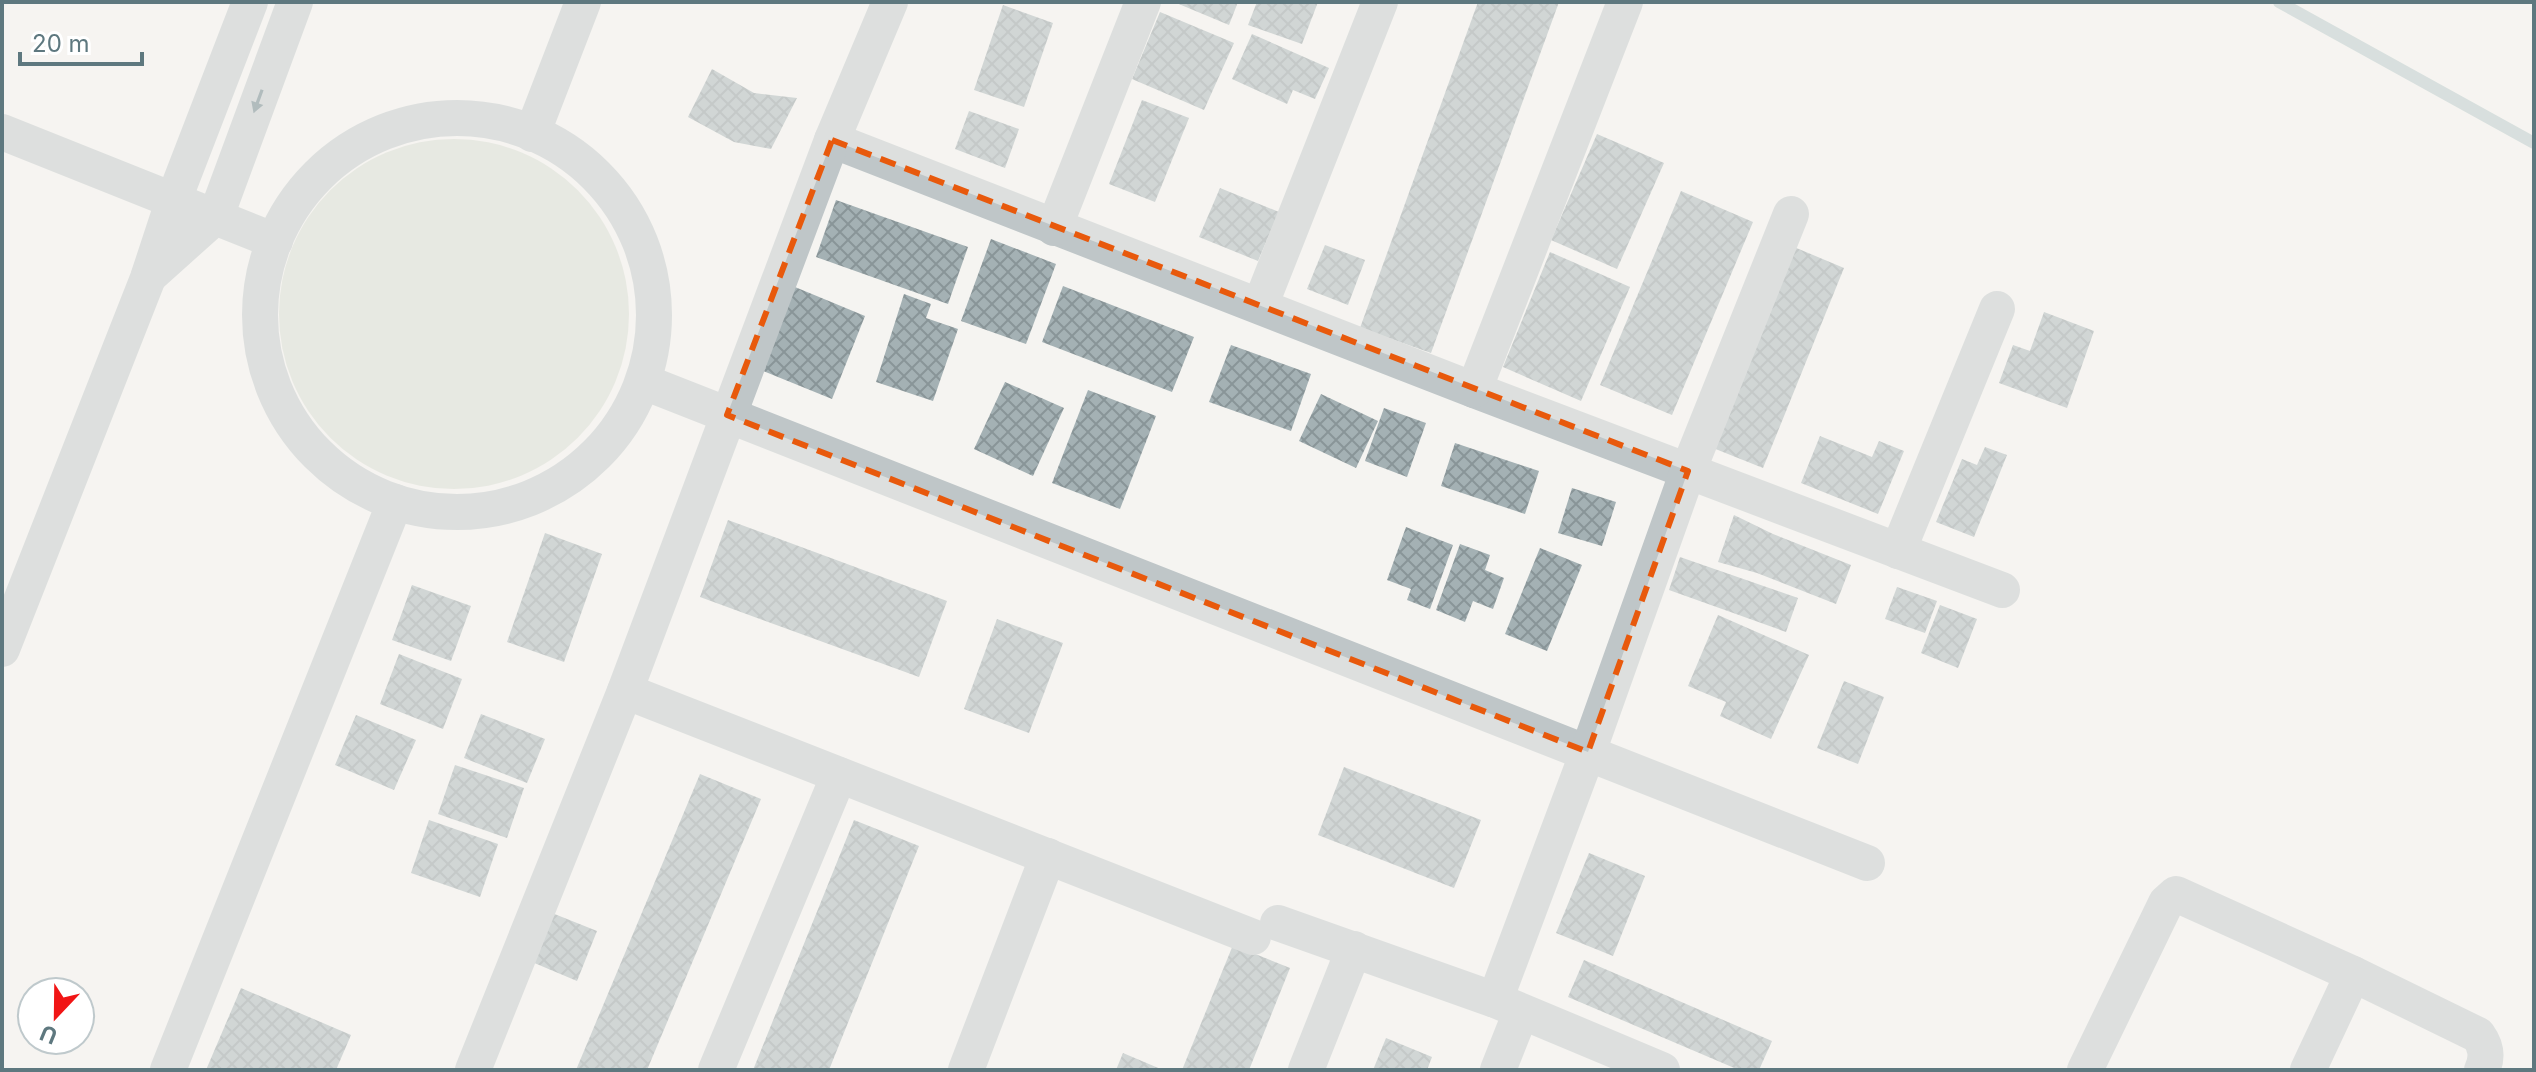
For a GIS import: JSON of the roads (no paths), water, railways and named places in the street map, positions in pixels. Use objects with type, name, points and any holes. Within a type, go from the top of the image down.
[{"type":"street","points":[[2,649],[148,278],[174,199],[250,2]]},
{"type":"street","points":[[148,278],[216,216],[295,2]]},
{"type":"street","points":[[532,134],[583,2]]},
{"type":"street","points":[[473,1070],[625,691],[832,140],[890,2]]},
{"type":"street","points":[[1054,228],[1143,2]]},
{"type":"street","points":[[1260,306],[1380,2]]},
{"type":"street","points":[[1474,390],[1625,2]]},
{"type":"street","points":[[459,118],[489,121],[532,134],[575,158],[599,178],[619,202],[635,230],[646,259],[654,305],[652,351],[644,382],[611,440],[586,464],[549,490],[496,509],[462,512],[428,510],[395,502],[364,488],[318,454],[289,419],[274,388],[264,356],[259,322],[261,287],[268,254],[275,241],[298,197],[318,174],[342,154],[383,133],[428,120],[459,118]]},
{"type":"street","points":[[2,132],[275,241]]},
{"type":"street","points":[[832,140],[1474,390],[2002,590]]},
{"type":"street","points":[[1498,1070],[1508,1006],[1588,752],[1688,471],[1791,214]]},
{"type":"street","points":[[1898,551],[1997,309]]},
{"type":"street","points":[[644,382],[1867,863]]},
{"type":"street","points":[[168,1070],[395,502]]},
{"type":"street","points":[[625,691],[1048,856],[1266,930],[1354,949],[1508,1006],[1662,1070]]},
{"type":"street","points":[[716,1070],[839,775]]},
{"type":"street","points":[[974,1067],[1048,856]]},
{"type":"street","points":[[2085,1070],[2166,903],[2176,894],[2478,1035],[2486,1045],[2482,1070]]},
{"type":"street","points":[[1306,1070],[1354,949]]},
{"type":"street","points":[[2308,1070],[2353,974]]},
{"type":"waterway","points":[[2279,2],[2534,143]]}]
